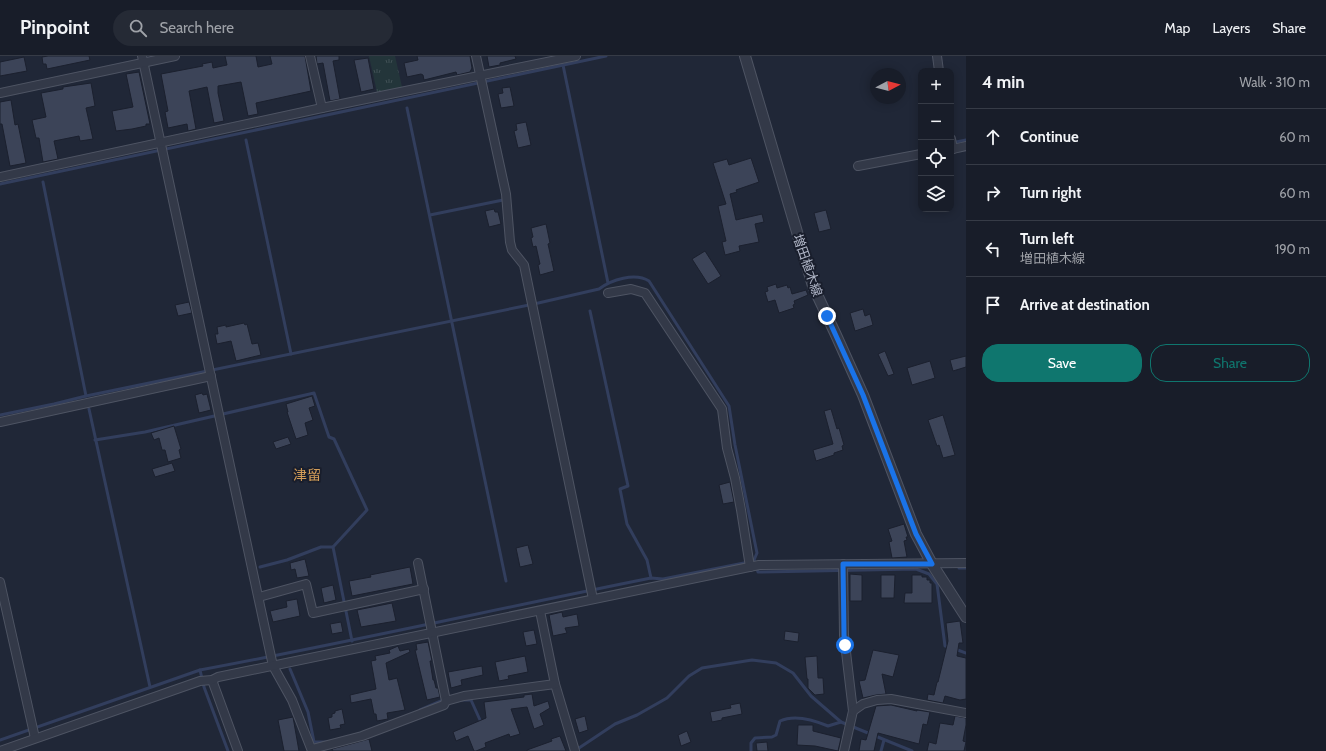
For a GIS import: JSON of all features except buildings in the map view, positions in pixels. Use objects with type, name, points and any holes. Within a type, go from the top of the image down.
[{"type":"street","points":[[0,93],[142,59],[175,56]]},
{"type":"street","points":[[310,56],[322,108]]},
{"type":"street","points":[[476,56],[506,194],[510,242],[512,250],[524,265],[593,599]]},
{"type":"street","points":[[0,177],[161,147],[322,108],[481,80],[576,56]]},
{"type":"street","name":"増田植木線","points":[[745,56],[812,286],[863,395],[916,534],[932,564],[966,617]]},
{"type":"street","points":[[936,56],[938,68]]},
{"type":"street","points":[[142,59],[211,372],[273,666],[292,700],[312,750],[362,736],[464,696],[555,684]]},
{"type":"street","points":[[954,149],[966,146]]},
{"type":"street","points":[[858,166],[918,155]]},
{"type":"street","points":[[611,293],[631,289],[645,293],[722,409],[727,448],[736,478],[752,564]]},
{"type":"street","points":[[0,422],[211,372]]},
{"type":"street","points":[[418,563],[433,631],[445,703]]},
{"type":"street","points":[[0,750],[218,677],[433,631],[540,611],[752,564],[843,568],[966,563]]},
{"type":"street","points":[[843,568],[844,635],[853,711],[844,751]]},
{"type":"street","points":[[0,582],[30,721],[36,738]]},
{"type":"street","points":[[259,597],[306,584],[313,612],[424,588]]},
{"type":"street","points":[[540,611],[555,684],[575,750]]},
{"type":"street","points":[[206,680],[238,751]]},
{"type":"street","points":[[853,711],[863,704],[877,700],[891,699],[966,713]]},
{"type":"green space","points":[[369,56],[395,56],[402,87],[377,92]]},
{"type":"waterway","points":[[0,184],[606,56]]},
{"type":"waterway","points":[[563,65],[608,283]]},
{"type":"waterway","points":[[407,108],[506,581]]},
{"type":"waterway","points":[[246,140],[291,354]]},
{"type":"waterway","points":[[956,142],[966,140]]},
{"type":"waterway","points":[[43,182],[86,396]]},
{"type":"waterway","points":[[430,215],[503,200]]},
{"type":"waterway","points":[[0,415],[534,304],[599,289],[623,278],[643,278],[649,281],[729,406],[735,445],[757,553],[754,560],[758,572],[916,569],[929,574],[937,584],[945,646],[950,647]]},
{"type":"waterway","points":[[590,311],[628,486],[620,489],[627,524],[647,560],[651,578]]},
{"type":"waterway","points":[[95,440],[145,432],[314,393],[329,437],[334,439],[367,510],[333,547],[352,641]]},
{"type":"waterway","points":[[89,409],[150,687]]},
{"type":"waterway","points":[[260,567],[287,560],[321,547],[333,547]]},
{"type":"waterway","points":[[200,670],[651,578],[663,579],[749,562]]},
{"type":"waterway","points":[[959,568],[966,568]]},
{"type":"waterway","points":[[955,649],[966,653]]},
{"type":"waterway","points":[[576,750],[615,724],[637,715],[667,698],[689,676],[702,668],[752,660],[776,663],[793,673],[811,696],[841,722],[912,751]]},
{"type":"waterway","points":[[290,669],[308,712],[314,742],[326,742]]},
{"type":"waterway","points":[[0,740],[200,670],[204,687],[228,751]]},
{"type":"waterway","points":[[462,700],[471,700],[480,720]]},
{"type":"waterway","points":[[420,710],[441,701],[445,702]]},
{"type":"waterway","points":[[751,751],[751,743],[755,738],[772,737],[776,735],[780,721],[786,719],[798,718],[828,726],[841,722]]},
{"type":"waterway","points":[[881,751],[884,740]]},
{"type":"district","name":"津留","points":[[307,475]]},
{"type":"route","points":[[827,316],[863,395],[916,534],[932,564],[843,564],[845,645]]}]
